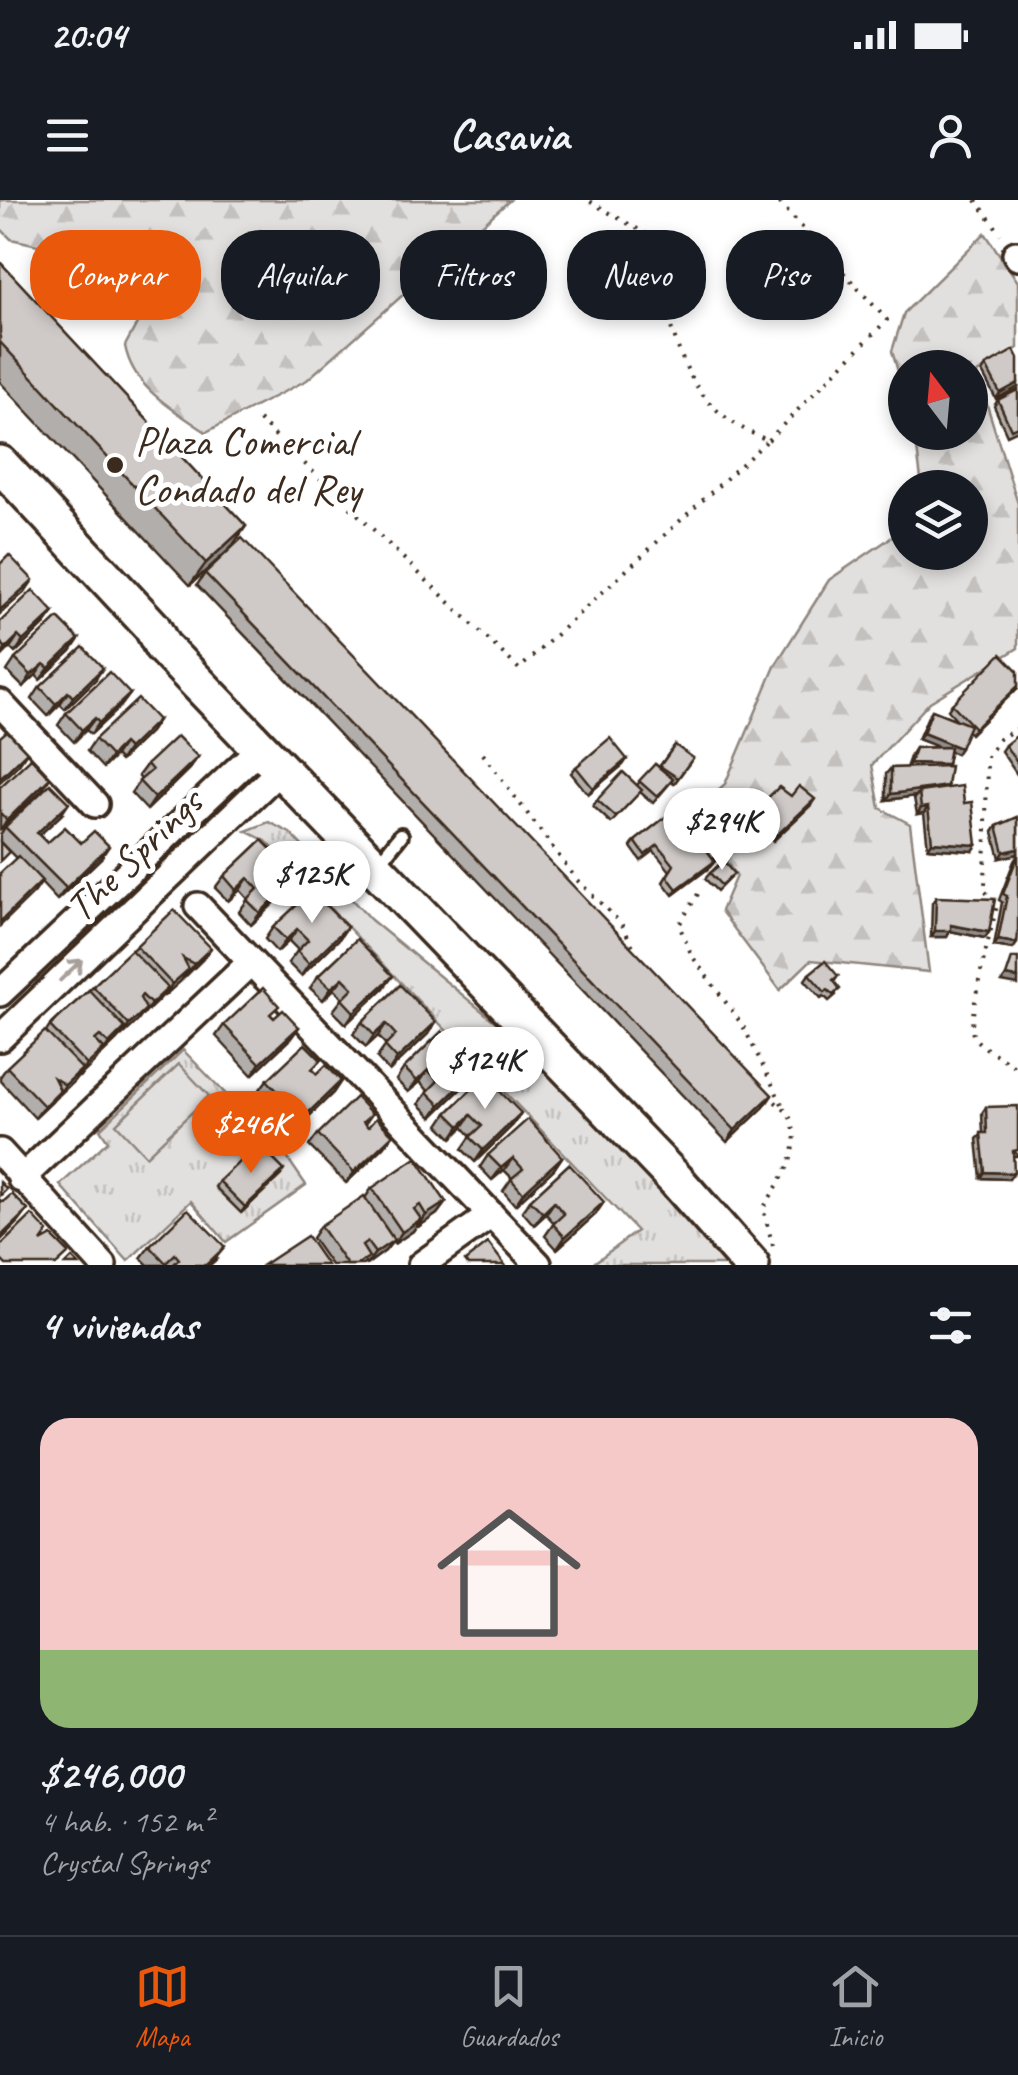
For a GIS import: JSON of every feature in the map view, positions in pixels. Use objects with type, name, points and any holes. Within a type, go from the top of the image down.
[{"type":"street","points":[[0,464],[152,627],[162,646],[373,870],[676,1180],[763,1259]]},
{"type":"street","points":[[0,495],[137,640],[162,646]]},
{"type":"street","points":[[0,703],[96,804]]},
{"type":"street","name":"The Springs","points":[[0,993],[269,760]]},
{"type":"street","name":"The Springs","points":[[6,1021],[269,760]]},
{"type":"street","points":[[198,906],[538,1264]]},
{"type":"street","points":[[21,1179],[251,962]]},
{"type":"street","points":[[0,1152],[103,1265]]},
{"type":"street","points":[[421,1265],[491,1214]]},
{"type":"lane","points":[[373,870],[401,835]]},
{"type":"path","points":[[587,200],[671,248],[656,283],[700,398],[735,428],[768,440]]},
{"type":"path","points":[[259,420],[519,669],[768,440],[887,320],[777,200]]},
{"type":"path","points":[[976,200],[1017,255]]},
{"type":"path","points":[[1018,728],[999,739],[986,756],[984,891],[996,904],[983,976],[968,1021],[974,1038],[1018,1072]]},
{"type":"path","points":[[483,754],[577,880],[621,924],[638,955]]},
{"type":"path","points":[[698,894],[679,925],[743,1026],[794,1124],[796,1150],[763,1209],[763,1259]]},
{"type":"path","points":[[762,1090],[786,1111]]},
{"type":"green space","points":[[0,200],[510,200],[476,230],[400,230],[400,298],[380,315],[380,230],[221,230],[221,320],[375,320],[307,380],[206,432],[145,386],[129,361],[125,346],[139,320],[201,320],[201,230],[30,230],[30,243],[11,239],[0,228]]},
{"type":"green space","points":[[985,233],[1018,282],[1018,348],[988,366],[988,350],[892,350],[904,313]]},
{"type":"green space","points":[[988,408],[1018,504],[1018,648],[930,702],[872,765],[880,808],[910,824],[929,972],[811,960],[780,990],[721,911],[736,876],[693,812],[725,784],[776,664],[829,580],[888,540],[888,570],[988,570],[988,470],[920,470],[917,450],[988,450]]},
{"type":"green space","points":[[221,800],[229,804],[37,984],[36,974]]},
{"type":"green space","points":[[269,822],[290,833],[371,920],[537,1056],[726,1265],[591,1265],[637,1231],[266,841],[246,831]]},
{"type":"green space","points":[[183,1050],[286,1156],[306,1185],[226,1242],[191,1201],[128,1261],[60,1185],[108,1141],[100,1129]]},
{"type":"green space","points":[[179,1064],[209,1096],[146,1156],[116,1124]]},
{"type":"building","points":[[0,262],[30,294],[30,320],[54,320],[246,526],[206,563],[0,342]]},
{"type":"building","points":[[1014,350],[1018,358],[1018,383],[1000,393],[988,365]]},
{"type":"building","points":[[1018,390],[1018,426],[1011,429],[998,400]]},
{"type":"building","points":[[242,538],[772,1095],[735,1130],[205,573]]},
{"type":"building","points":[[9,555],[33,580],[0,610],[0,564]]},
{"type":"building","points":[[33,590],[54,612],[23,641],[18,636],[6,648],[0,642],[0,622]]},
{"type":"building","points":[[58,618],[79,639],[49,668],[44,664],[31,675],[15,659]]},
{"type":"building","points":[[83,647],[103,668],[73,697],[68,692],[56,704],[40,687]]},
{"type":"building","points":[[1001,654],[1018,671],[1018,686],[975,728],[952,704]]},
{"type":"building","points":[[109,672],[130,694],[99,723],[95,718],[82,730],[66,713]]},
{"type":"building","points":[[138,699],[158,720],[128,749],[123,744],[111,756],[95,739]]},
{"type":"building","points":[[932,710],[970,725],[960,748],[923,733]]},
{"type":"building","points":[[7,731],[27,752],[0,778],[0,737]]},
{"type":"building","points":[[1018,735],[1018,764],[1005,745]]},
{"type":"building","points":[[177,736],[198,757],[155,798],[139,781],[152,770],[147,764]]},
{"type":"building","points":[[610,738],[627,759],[593,788],[576,767]]},
{"type":"building","points":[[675,745],[693,758],[678,778],[660,766]]},
{"type":"building","points":[[950,747],[947,764],[910,763],[915,748]]},
{"type":"building","points":[[31,758],[50,778],[7,820],[0,813],[0,787]]},
{"type":"building","points":[[655,764],[673,779],[657,797],[639,781]]},
{"type":"building","points":[[950,766],[947,786],[891,794],[891,768]]},
{"type":"building","points":[[623,772],[642,790],[616,817],[597,800]]},
{"type":"building","points":[[50,784],[69,803],[37,833],[47,843],[65,827],[81,843],[94,831],[109,846],[66,888],[5,827]]},
{"type":"building","points":[[799,786],[815,799],[777,835],[756,809],[779,787],[791,796]]},
{"type":"building","points":[[962,786],[964,803],[972,802],[977,845],[932,842],[928,807],[921,808],[919,792]]},
{"type":"building","points":[[672,812],[679,813],[715,861],[677,889],[667,876],[674,865],[658,845],[645,855],[635,841]]},
{"type":"building","points":[[1018,817],[1018,849],[1004,852],[997,826]]},
{"type":"building","points":[[262,840],[298,876],[260,913],[247,900],[258,889],[248,878],[236,890],[224,876]]},
{"type":"building","points":[[0,842],[9,852],[0,861]]},
{"type":"building","points":[[1018,855],[1017,943],[998,940],[1007,896],[1003,894]]},
{"type":"building","points":[[18,856],[42,881],[0,922],[0,873]]},
{"type":"building","points":[[723,861],[734,874],[721,885],[710,873]]},
{"type":"building","points":[[312,891],[347,927],[309,964],[297,951],[308,940],[297,929],[286,940],[273,927]]},
{"type":"building","points":[[936,897],[995,899],[989,932],[951,925],[951,931],[935,931]]},
{"type":"building","points":[[174,910],[211,948],[194,964],[183,958],[189,969],[172,984],[136,946]]},
{"type":"building","points":[[357,939],[393,976],[354,1012],[342,999],[353,988],[343,978],[331,988],[318,976]]},
{"type":"building","points":[[131,950],[168,988],[151,1004],[142,995],[146,1009],[129,1025],[93,986]]},
{"type":"building","points":[[1012,958],[1018,958],[1018,978],[1006,976]]},
{"type":"building","points":[[825,961],[838,976],[833,980],[840,989],[833,995],[825,992],[809,974]]},
{"type":"building","points":[[400,985],[436,1022],[397,1059],[385,1046],[396,1035],[386,1024],[374,1035],[362,1022]]},
{"type":"building","points":[[263,988],[279,1006],[270,1014],[274,1018],[283,1010],[299,1027],[260,1063],[224,1025]]},
{"type":"building","points":[[89,990],[125,1028],[109,1044],[100,1036],[95,1040],[104,1049],[87,1065],[50,1026]]},
{"type":"building","points":[[45,1031],[82,1069],[65,1085],[54,1078],[60,1090],[44,1106],[7,1067]]},
{"type":"building","points":[[442,1031],[478,1068],[440,1105],[427,1092],[438,1081],[433,1075],[428,1070],[417,1081],[404,1068]]},
{"type":"building","points":[[305,1044],[321,1060],[312,1069],[317,1074],[326,1065],[341,1081],[303,1118],[267,1080]]},
{"type":"building","points":[[485,1076],[521,1113],[483,1150],[470,1137],[482,1126],[471,1115],[460,1126],[447,1113]]},
{"type":"building","points":[[356,1097],[372,1114],[363,1122],[368,1127],[376,1118],[393,1135],[354,1172],[318,1134]]},
{"type":"building","points":[[1018,1106],[1014,1173],[985,1172],[981,1133],[987,1133],[986,1107]]},
{"type":"building","points":[[528,1119],[562,1157],[523,1193],[511,1179],[523,1169],[513,1158],[501,1168],[488,1155]]},
{"type":"building","points":[[258,1144],[284,1170],[245,1207],[219,1181]]},
{"type":"building","points":[[416,1158],[446,1202],[426,1215],[420,1205],[414,1209],[421,1219],[402,1232],[372,1188]]},
{"type":"building","points":[[569,1164],[604,1202],[565,1237],[553,1224],[564,1214],[554,1202],[543,1213],[530,1200]]},
{"type":"building","points":[[12,1194],[28,1210],[0,1237],[0,1200],[3,1202]]},
{"type":"building","points":[[364,1196],[394,1240],[375,1253],[367,1242],[362,1246],[369,1257],[356,1265],[347,1265],[320,1226]]},
{"type":"building","points":[[188,1209],[225,1247],[206,1265],[173,1265],[179,1259],[175,1254],[166,1263],[150,1246]]},
{"type":"building","points":[[32,1215],[48,1232],[41,1242],[52,1236],[69,1253],[56,1265],[6,1265],[0,1259],[0,1246]]},
{"type":"building","points":[[307,1236],[327,1265],[263,1265]]},
{"type":"building","points":[[488,1243],[505,1265],[468,1265],[465,1261]]},
{"type":"place","name":"Plaza Comercial Condado del Rey","points":[[115,465]]}]
